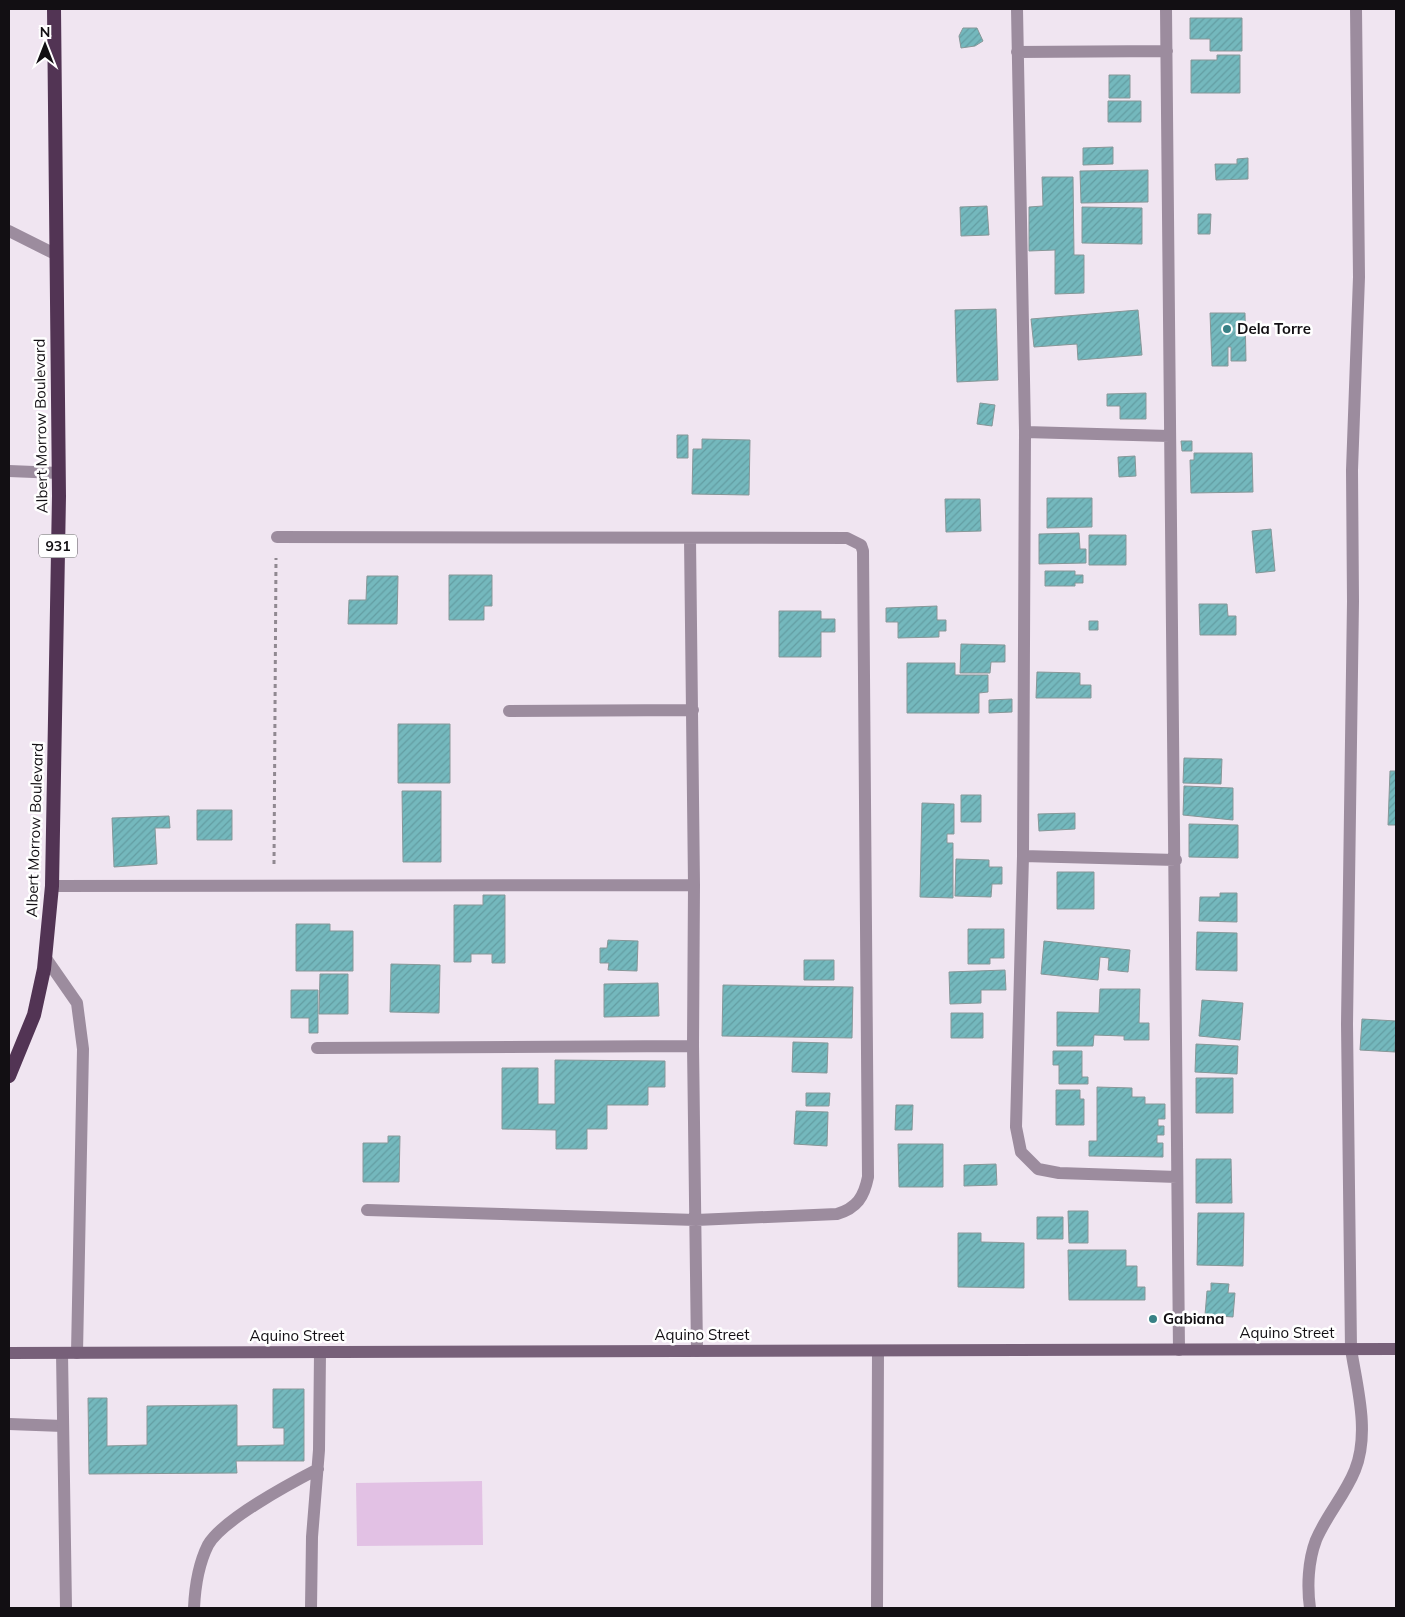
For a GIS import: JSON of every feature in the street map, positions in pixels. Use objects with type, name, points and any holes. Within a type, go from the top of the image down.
[{"type":"highway","name":"Albert Morrow Boulevard","points":[[9,1076],[34,1015],[45,957],[52,886],[59,473],[55,254],[54,9]]},
{"type":"main road","name":"Aquino Street","points":[[9,1353],[1396,1349]]},
{"type":"street","points":[[1017,9],[1025,432],[1023,856],[1016,1127],[1021,1152],[1038,1169],[1059,1173],[1178,1177]]},
{"type":"street","points":[[1166,9],[1169,436],[1176,860],[1179,1350]]},
{"type":"street","points":[[1310,1608],[1307,1587],[1316,1541],[1356,1470],[1362,1438],[1351,1349],[1347,1024],[1353,601],[1352,470],[1359,277],[1356,9]]},
{"type":"street","points":[[1017,52],[1167,51]]},
{"type":"street","points":[[9,231],[55,254]]},
{"type":"street","points":[[1025,432],[1169,436]]},
{"type":"street","points":[[9,471],[59,473]]},
{"type":"street","points":[[276,538],[846,538],[861,545],[864,570],[868,1167],[865,1190],[859,1203],[850,1210],[837,1214],[696,1220],[367,1210]]},
{"type":"street","points":[[690,538],[693,710],[693,1046],[698,1351]]},
{"type":"street","points":[[509,712],[693,710]]},
{"type":"street","points":[[1023,856],[1176,860]]},
{"type":"street","points":[[52,886],[694,884]]},
{"type":"street","points":[[45,957],[77,1004],[83,1049],[77,1352]]},
{"type":"street","points":[[317,1048],[693,1046]]},
{"type":"street","points":[[877,1608],[878,1351]]},
{"type":"street","points":[[311,1608],[312,1537],[318,1469],[320,1352]]},
{"type":"street","points":[[62,1353],[66,1608]]},
{"type":"street","points":[[9,1424],[63,1426]]},
{"type":"street","points":[[194,1608],[195,1585],[209,1544],[232,1521],[318,1469]]},
{"type":"path","points":[[274,885],[276,538]]},
{"type":"shaded area","points":[[482,1481],[483,1545],[357,1546],[356,1483]]},
{"type":"building","points":[[1190,18],[1242,18],[1242,51],[1210,51],[1210,39],[1190,39]]},
{"type":"building","points":[[963,28],[977,28],[983,41],[975,46],[961,48],[959,36]]},
{"type":"building","points":[[1217,55],[1240,55],[1240,93],[1191,93],[1191,60],[1217,60]]},
{"type":"building","points":[[1109,75],[1130,75],[1130,98],[1109,98]]},
{"type":"building","points":[[1108,101],[1141,101],[1141,122],[1108,122]]},
{"type":"building","points":[[1113,147],[1113,164],[1083,165],[1083,148]]},
{"type":"building","points":[[1248,158],[1248,179],[1216,180],[1215,164],[1237,164],[1237,159]]},
{"type":"building","points":[[1148,170],[1148,202],[1081,203],[1080,171]]},
{"type":"building","points":[[1042,177],[1073,177],[1074,255],[1084,255],[1084,293],[1055,294],[1055,250],[1029,251],[1029,207],[1043,206]]},
{"type":"building","points":[[987,206],[989,235],[961,236],[960,207]]},
{"type":"building","points":[[1082,207],[1142,208],[1142,244],[1082,243]]},
{"type":"building","points":[[1198,214],[1211,214],[1210,234],[1198,234]]},
{"type":"building","points":[[996,309],[998,380],[957,382],[955,310]]},
{"type":"building","points":[[1138,310],[1142,355],[1078,360],[1077,344],[1034,347],[1031,319]]},
{"type":"building","points":[[1210,313],[1245,313],[1246,361],[1231,361],[1231,347],[1228,347],[1228,366],[1212,366]]},
{"type":"building","points":[[1146,393],[1146,419],[1120,419],[1120,406],[1107,406],[1107,394]]},
{"type":"building","points":[[980,403],[995,405],[992,426],[977,424]]},
{"type":"building","points":[[677,435],[688,435],[688,458],[677,458]]},
{"type":"building","points":[[702,439],[750,440],[749,495],[692,494],[693,449],[702,449]]},
{"type":"building","points":[[1181,441],[1192,441],[1192,451],[1182,451]]},
{"type":"building","points":[[1194,453],[1252,453],[1253,492],[1191,493],[1190,460],[1194,460]]},
{"type":"building","points":[[1135,456],[1136,476],[1119,477],[1118,457]]},
{"type":"building","points":[[1047,498],[1092,498],[1092,527],[1047,528]]},
{"type":"building","points":[[945,499],[980,499],[981,531],[946,532]]},
{"type":"building","points":[[1271,529],[1275,571],[1256,573],[1252,531]]},
{"type":"building","points":[[1079,533],[1080,549],[1086,549],[1086,563],[1039,564],[1039,534]]},
{"type":"building","points":[[1089,535],[1126,535],[1126,565],[1089,565]]},
{"type":"building","points":[[1045,571],[1075,571],[1075,575],[1083,575],[1083,583],[1075,583],[1075,586],[1045,586]]},
{"type":"building","points":[[449,575],[492,575],[492,606],[484,606],[484,620],[449,620]]},
{"type":"building","points":[[367,576],[398,576],[397,624],[348,624],[349,600],[366,600]]},
{"type":"building","points":[[1199,604],[1227,604],[1228,616],[1236,616],[1236,635],[1200,635]]},
{"type":"building","points":[[937,606],[937,620],[946,620],[946,631],[939,631],[939,637],[898,638],[898,622],[886,622],[886,608]]},
{"type":"building","points":[[779,611],[821,611],[821,619],[835,619],[835,632],[821,632],[821,657],[779,657]]},
{"type":"building","points":[[1089,621],[1098,621],[1098,630],[1089,630]]},
{"type":"building","points":[[961,644],[1005,645],[1005,662],[991,662],[990,673],[960,673]]},
{"type":"building","points":[[907,663],[955,663],[955,675],[988,675],[988,692],[979,693],[979,713],[907,713]]},
{"type":"building","points":[[1037,672],[1080,673],[1080,685],[1091,685],[1091,698],[1036,698]]},
{"type":"building","points":[[1012,699],[1012,712],[989,713],[989,700]]},
{"type":"building","points":[[398,724],[450,724],[450,783],[398,783]]},
{"type":"building","points":[[1184,758],[1222,759],[1221,784],[1183,783]]},
{"type":"building","points":[[1390,771],[1396,771],[1396,825],[1388,825]]},
{"type":"building","points":[[1184,786],[1233,788],[1233,820],[1183,815]]},
{"type":"building","points":[[402,791],[441,791],[441,862],[403,862]]},
{"type":"building","points":[[961,795],[981,795],[981,822],[961,822]]},
{"type":"building","points":[[922,803],[954,804],[954,834],[947,834],[947,843],[953,843],[953,898],[920,897]]},
{"type":"building","points":[[197,810],[232,810],[232,840],[197,840]]},
{"type":"building","points":[[1075,813],[1075,829],[1039,831],[1038,814]]},
{"type":"building","points":[[169,816],[170,828],[155,828],[157,864],[114,867],[112,818]]},
{"type":"building","points":[[1189,824],[1238,825],[1238,858],[1189,857]]},
{"type":"building","points":[[956,859],[989,860],[989,867],[1002,867],[1002,884],[992,884],[991,897],[955,896]]},
{"type":"building","points":[[1057,872],[1094,872],[1094,909],[1057,909]]},
{"type":"building","points":[[1220,893],[1237,893],[1237,922],[1199,921],[1200,897],[1220,897]]},
{"type":"building","points":[[483,895],[505,895],[505,963],[492,963],[492,954],[471,954],[471,962],[454,962],[454,905],[483,905]]},
{"type":"building","points":[[296,924],[330,924],[330,931],[353,931],[353,971],[296,971]]},
{"type":"building","points":[[968,929],[1004,929],[1004,958],[990,958],[990,964],[968,964]]},
{"type":"building","points":[[1197,932],[1237,933],[1237,971],[1196,970]]},
{"type":"building","points":[[608,940],[638,941],[637,971],[608,970],[609,963],[600,963],[600,948],[607,948]]},
{"type":"building","points":[[1044,941],[1130,950],[1128,972],[1108,970],[1109,958],[1100,957],[1098,980],[1041,974]]},
{"type":"building","points":[[804,960],[834,960],[834,980],[804,980]]},
{"type":"building","points":[[391,964],[440,965],[439,1013],[390,1012]]},
{"type":"building","points":[[1005,970],[1006,990],[981,990],[981,1003],[950,1004],[949,972]]},
{"type":"building","points":[[320,974],[348,974],[348,1014],[319,1014]]},
{"type":"building","points":[[658,983],[659,1016],[604,1017],[604,984]]},
{"type":"building","points":[[723,985],[853,987],[852,1038],[722,1036]]},
{"type":"building","points":[[1100,989],[1140,989],[1139,1023],[1149,1023],[1149,1040],[1124,1040],[1124,1036],[1094,1035],[1093,1046],[1057,1046],[1057,1012],[1099,1013]]},
{"type":"building","points":[[291,990],[318,990],[318,1033],[309,1033],[309,1018],[291,1018]]},
{"type":"building","points":[[1202,1000],[1243,1003],[1240,1040],[1199,1036]]},
{"type":"building","points":[[951,1013],[983,1013],[983,1038],[951,1038]]},
{"type":"building","points":[[1362,1019],[1396,1021],[1395,1052],[1360,1050]]},
{"type":"building","points":[[793,1042],[828,1043],[827,1073],[792,1072]]},
{"type":"building","points":[[1196,1044],[1238,1046],[1237,1074],[1195,1072]]},
{"type":"building","points":[[1053,1051],[1082,1051],[1082,1077],[1088,1077],[1088,1084],[1059,1084],[1059,1065],[1053,1065]]},
{"type":"building","points":[[555,1060],[665,1061],[665,1087],[648,1087],[648,1105],[607,1105],[607,1129],[587,1129],[587,1149],[556,1149],[556,1130],[502,1129],[502,1068],[538,1068],[538,1104],[555,1104]]},
{"type":"building","points":[[1196,1078],[1233,1078],[1233,1113],[1196,1113]]},
{"type":"building","points":[[1097,1087],[1132,1088],[1132,1097],[1145,1097],[1145,1104],[1165,1104],[1165,1119],[1158,1119],[1158,1126],[1164,1126],[1164,1135],[1157,1135],[1157,1143],[1163,1143],[1163,1157],[1089,1156],[1089,1141],[1097,1141]]},
{"type":"building","points":[[1056,1090],[1080,1090],[1080,1099],[1084,1099],[1084,1125],[1056,1125]]},
{"type":"building","points":[[806,1093],[830,1093],[829,1106],[806,1106]]},
{"type":"building","points":[[896,1105],[913,1105],[912,1130],[895,1130]]},
{"type":"building","points":[[796,1111],[828,1112],[827,1146],[794,1144]]},
{"type":"building","points":[[388,1136],[400,1136],[399,1182],[363,1182],[363,1143],[388,1143]]},
{"type":"building","points":[[898,1144],[943,1144],[943,1187],[899,1187]]},
{"type":"building","points":[[1196,1159],[1231,1159],[1232,1203],[1196,1203]]},
{"type":"building","points":[[996,1164],[997,1185],[964,1186],[964,1165]]},
{"type":"building","points":[[1068,1211],[1088,1211],[1088,1243],[1069,1243]]},
{"type":"building","points":[[1198,1213],[1244,1213],[1243,1266],[1197,1265]]},
{"type":"building","points":[[1037,1217],[1063,1217],[1063,1239],[1037,1239]]},
{"type":"building","points":[[958,1233],[981,1233],[981,1242],[1024,1243],[1024,1288],[958,1287]]},
{"type":"building","points":[[1068,1250],[1126,1250],[1126,1266],[1137,1266],[1137,1287],[1145,1287],[1145,1300],[1069,1300]]},
{"type":"building","points":[[1211,1283],[1229,1284],[1228,1293],[1235,1293],[1233,1317],[1205,1315],[1207,1291],[1211,1291]]},
{"type":"building","points":[[273,1389],[304,1389],[304,1461],[236,1461],[237,1473],[89,1474],[88,1398],[107,1398],[107,1446],[147,1445],[147,1406],[237,1405],[237,1446],[284,1445],[284,1428],[273,1428]]},
{"type":"place","name":"Dela Torre","points":[[1227,329]]},
{"type":"place","name":"Gabiana","points":[[1153,1319]]}]
